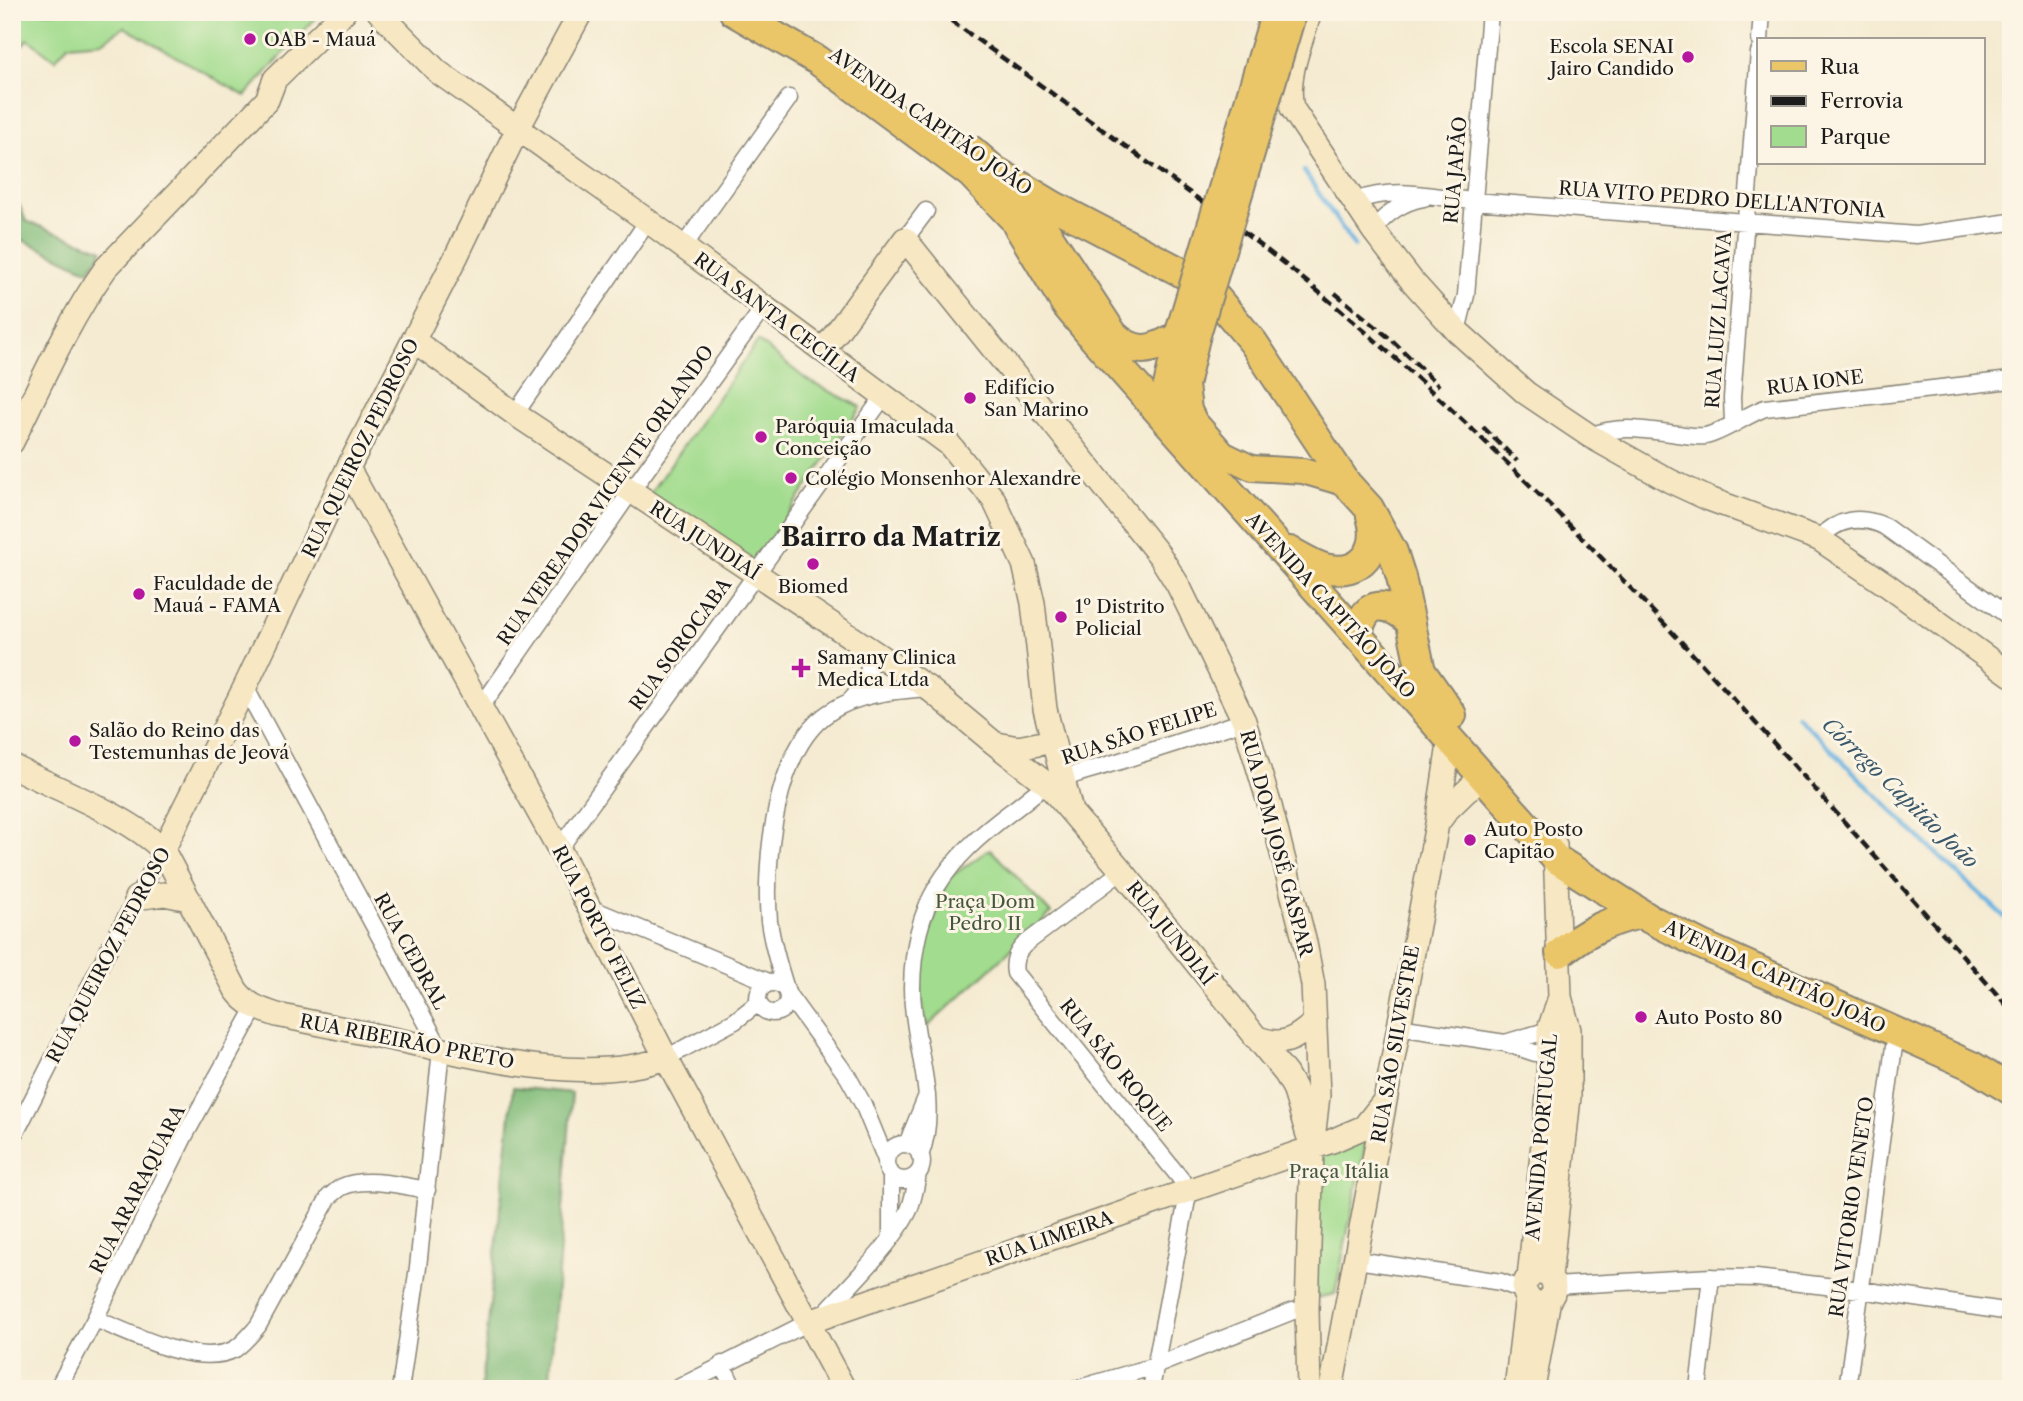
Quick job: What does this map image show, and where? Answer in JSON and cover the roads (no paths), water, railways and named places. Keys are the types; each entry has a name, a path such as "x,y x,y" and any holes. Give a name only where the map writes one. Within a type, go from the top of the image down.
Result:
{"highway":[{"name":"AVENIDA CAPITÃO JOÃO","path":"734,12 817,60 971,173 1013,218 1066,305 1168,423 1482,776 1556,848 1640,914 1702,945 1972,1066 2011,1090"},
{"name":"AVENIDA CAPITÃO JOÃO","path":"769,12 814,38 961,141 994,170 1054,206 1179,271 1217,299 1252,342 1347,484 1368,508 1393,552 1421,671 1426,681 1556,848 1670,912 1944,1033 2011,1070"},
{"path":"994,170 1046,232 1113,334 1122,343 1135,348 1150,349 1184,335"},
{"path":"1311,562 1336,563 1345,557 1357,541 1358,526 1347,484"},
{"path":"1270,538 1325,568 1349,567 1362,561 1375,542 1374,526 1368,508"},
{"path":"1358,634 1361,621 1373,608 1385,606 1398,610 1411,622"},
{"path":"1560,953 1583,934 1603,924 1640,914"}],"main road":[{"path":"1274,12 1184,335 1189,410 1195,422 1223,454 1252,468 1303,471 1347,484"},
{"path":"1168,423 1165,390 1294,12"}],"street":[{"path":"12,442 89,291 106,268 267,100 275,79 344,12"},
{"name":"RUA SANTA CECÍLIA","path":"379,12 438,72 648,221 949,444 994,500 1024,564 1033,603 1055,782"},
{"name":"RUA QUEIROZ PEDROSO","path":"12,1140 19,1109 163,850 245,687 348,468 517,130 581,12"},
{"path":"1310,12 1290,83 1289,97 1298,121 1373,230 1412,281 1457,331 1526,393 1590,436 1670,481 1709,499 1819,539 2011,675"},
{"name":"RUA JAPÃO","path":"1457,331 1466,295 1490,12"},
{"path":"1760,38 1762,12"},
{"name":"RUA LUIZ LACAVA","path":"1733,422 1732,398 1757,78"},
{"path":"683,247 789,98"},
{"name":"RUA VITO PEDRO DELL'ANTONIA","path":"1354,201 1389,192 1410,192 1430,197 1474,201 1916,235 2011,222"},
{"name":"RUA VITO PEDRO DELL'ANTONIA","path":"1373,230 1384,217 1402,204 1430,197"},
{"path":"823,351 926,211"},
{"path":"515,414 648,221"},
{"name":"RUA DOM JOSÉ GASPAR","path":"905,239 1160,556 1178,585 1244,721 1270,806 1306,943 1313,985 1318,1095 1312,1149 1307,1310 1308,1389"},
{"name":"RUA VEREADOR VICENTE ORLANDO","path":"481,707 631,491 764,307"},
{"name":"RUA JUNDIAÍ","path":"413,340 515,414 928,688 994,743 1055,782 1071,811 1286,1074 1294,1088 1312,1149"},
{"name":"RUA IONE","path":"1590,436 1606,429 1627,428 1703,436 1747,415 1774,407 2011,380"},
{"name":"RUA SOROCABA","path":"559,849 884,396"},
{"name":"RUA PORTO FELIZ","path":"348,468 559,849 666,1058 815,1320 844,1389"},
{"path":"1819,539 1826,531 1845,521 1871,520 1884,526 2011,618"},
{"path":"850,702 868,676 868,648"},
{"name":"RUA CEDRAL","path":"245,687 442,1050"},
{"path":"766,1006 786,1006 770,924 768,879 773,828 788,769 814,725 829,712 877,694 928,688"},
{"name":"RUA SANTA CECÍLIA","path":"1045,709 1042,743 1055,782"},
{"name":"RUA SÃO FELIPE","path":"920,1156 929,1125 912,989 915,951 927,907 937,885 958,859 997,822 1055,782 1244,721"},
{"name":"RUA SÃO SILVESTRE","path":"1331,1389 1357,1260 1371,1135 1384,1101 1437,824 1450,738"},
{"path":"994,743 1018,748 1042,743"},
{"path":"14,771 143,832 163,850 236,990 244,1001 255,1008"},
{"name":"RUA SÃO SILVESTRE","path":"1437,824 1447,810 1482,776"},
{"name":"AVENIDA PORTUGAL","path":"1516,1389 1537,1287 1569,1097 1559,1054 1560,953 1556,848"},
{"name":"RUA SÃO ROQUE","path":"1122,871 1026,944 1017,954 1014,966 1016,973 1189,1189"},
{"path":"136,898 164,894 189,899"},
{"path":"590,908 732,965 782,989 848,1077 873,1128 888,1167 901,1180 918,1173"},
{"path":"732,965 766,1006 814,1030"},
{"path":"766,1006 762,988 782,989"},
{"name":"RUA RIBEIRÃO PRETO","path":"255,1008 276,1015 442,1050 521,1063 586,1069 628,1068 666,1058 766,1006"},
{"name":"RUA ARARAQUARA","path":"57,1389 95,1320 184,1137 255,1008"},
{"path":"1255,1037 1265,1042 1292,1040 1315,1022"},
{"path":"1398,1027 1505,1043 1535,1053 1559,1054"},
{"path":"1505,1043 1559,1030"},
{"name":"RUA VITORIO VENETO","path":"1847,1389 1896,1032"},
{"path":"399,1387 411,1320 442,1050"},
{"path":"891,1236 888,1167 890,1150 903,1144 927,1095"},
{"path":"815,1320 891,1236 909,1210 920,1168 920,1156 913,1146 903,1144 873,1128"},
{"name":"RUA LIMEIRA","path":"676,1389 815,1320 1189,1189 1312,1149 1371,1135"},
{"path":"95,1320 165,1347 189,1353 213,1354 232,1350 242,1344 258,1326 329,1197 343,1186 382,1182 427,1189"},
{"path":"1151,1389 1189,1189"},
{"path":"1357,1260 1537,1287 1711,1277 1756,1278 2011,1312"},
{"path":"1698,1389 1711,1277"},
{"name":"AVENIDA PORTUGAL","path":"1533,1389 1537,1287"},
{"path":"1076,1389 1155,1366 1293,1311 1328,1311 1348,1306"},
{"path":"706,1389 715,1368 734,1389"}],"waterway":[{"name":"Córrego Capitão João","path":"1304,171 1354,246"},
{"name":"Córrego Capitão João","path":"1797,715 1911,830 2011,923"}],"railway":[{"path":"939,12 1251,238 1409,370 1500,456 1676,636 2011,1010"},
{"path":"1335,293 1393,341 1439,386"},
{"path":"1483,427 1517,461"}],"place":[{"name":"OAB - Mauá","path":"250,39"},
{"name":"Escola SENAI Jairo Candido","path":"1688,57"},
{"name":"Edifício San Marino","path":"970,398"},
{"name":"Paróquia Imaculada Conceição","path":"761,437"},
{"name":"Colégio Monsenhor Alexandre","path":"791,478"},
{"name":"Biomed","path":"813,564"},
{"name":"Faculdade de Mauá - FAMA","path":"139,594"},
{"name":"1º Distrito Policial","path":"1061,617"},
{"name":"Samany Clinica Medica Ltda","path":"801,668"},
{"name":"Salão do Reino das Testemunhas de Jeová","path":"75,741"},
{"name":"Auto Posto Capitão","path":"1470,840"},
{"name":"Auto Posto 80","path":"1641,1017"}],"district":[{"name":"Bairro da Matriz","path":"891,537"}],"park label":[{"name":"Praça Dom Pedro II","path":"985,912"},
{"name":"Praça Itália","path":"1339,1171"}]}
